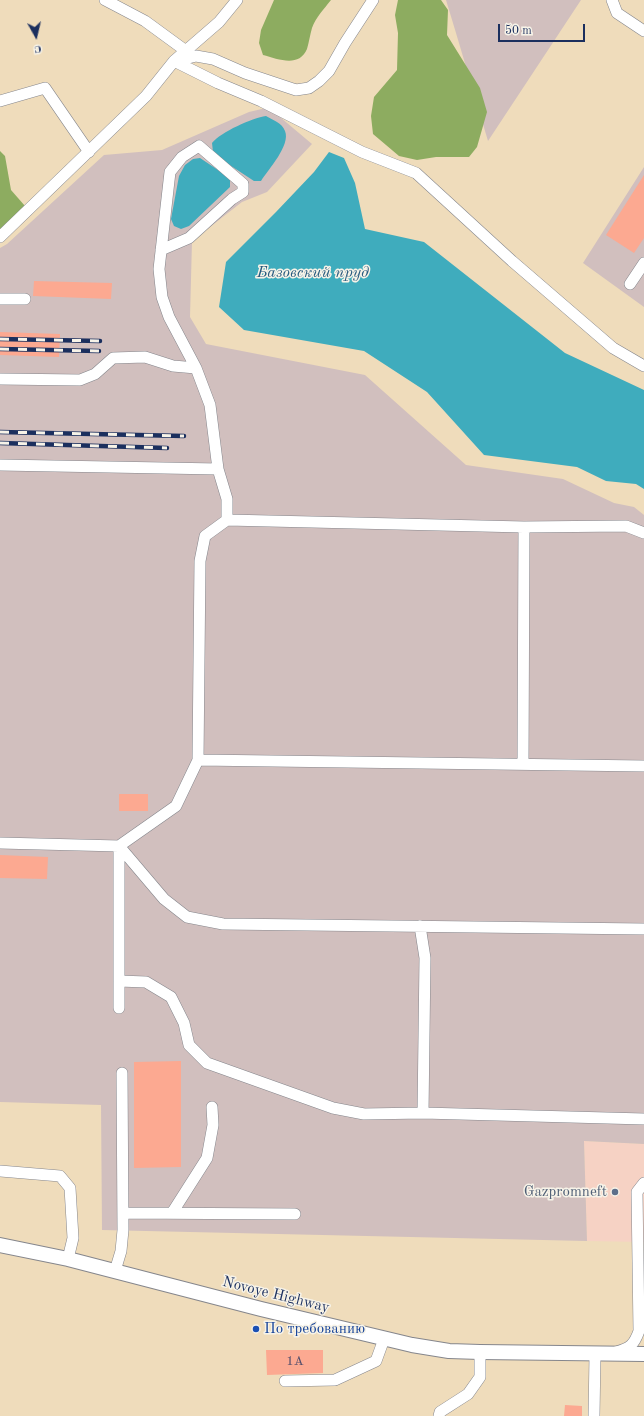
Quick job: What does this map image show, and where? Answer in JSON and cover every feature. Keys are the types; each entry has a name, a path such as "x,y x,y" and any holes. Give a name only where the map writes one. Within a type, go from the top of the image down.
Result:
{"main road":[{"name":"Novoye Highway","path":"0,1245 68,1259 384,1339 449,1351 644,1354"}],"street":[{"path":"105,0 145,21 186,51"},
{"path":"0,237 146,96 174,61 219,22 237,0"},
{"path":"174,61 196,56 213,59 245,73 296,90 309,88 329,71 373,0"},
{"path":"612,0 617,13 644,32"},
{"path":"174,61 362,152 416,173 518,266 613,348 644,366"},
{"path":"0,101 45,88 88,152"},
{"path":"161,250 189,238 232,198 243,192 244,184 199,146 182,157 170,172 161,250 159,269 162,296 169,317 196,368 210,405 218,469 227,499 227,520"},
{"path":"630,284 644,263"},
{"path":"0,299 25,299"},
{"path":"0,379 80,380 95,374 113,358 145,357 173,366 196,368"},
{"path":"0,465 218,469"},
{"path":"0,843 119,846 176,806 198,760 200,561 205,536 227,520 524,527 626,526 644,532"},
{"path":"523,764 524,527"},
{"path":"198,760 644,766"},
{"path":"119,846 164,899 187,916 223,924 644,929"},
{"path":"119,846 119,1008"},
{"path":"420,926 425,958 422,1113"},
{"path":"119,981 146,982 171,997 184,1024 189,1045 207,1063 333,1108 364,1114 422,1113 644,1119"},
{"path":"115,1271 123,1230 122,1073"},
{"path":"172,1213 207,1158 213,1125 212,1107"},
{"path":"0,1171 60,1176 70,1188 73,1238 68,1259"},
{"path":"594,1416 602,1354 627,1349 635,1342 639,1331 641,1233 637,1192 644,1183"},
{"path":"123,1213 295,1214"},
{"path":"285,1381 335,1380 376,1361 384,1339"},
{"path":"439,1416 440,1412 468,1394 480,1378 480,1352"}],"shaded area":[{"path":"446,0 581,0 488,141 456,33"},
{"path":"266,108 274,112 312,144 267,192 242,202 192,241 190,317 206,344 365,375 466,465 563,479 614,503 634,507 644,515 644,1144 584,1141 587,1241 102,1230 101,1105 0,1102 0,248 7,244 104,155 162,150 249,112"},
{"path":"644,167 644,307 583,263"},
{"name":"Gazpromneft","path":"584,1141 644,1144 644,1242 587,1241"}],"green space":[{"path":"274,0 331,0 316,20 312,28 307,49 299,59 288,61 263,55 259,43 261,30"},
{"path":"398,0 441,0 448,10 447,35 480,88 487,112 477,147 469,157 436,157 417,160 399,156 373,134 371,116 374,97 397,70 398,33 395,15"},
{"path":"0,151 5,156 11,190 25,206 0,232"}],"water":[{"path":"266,116 284,128 286,137 285,143 282,150 261,181 254,181 225,162 213,152 212,143 222,134 237,126"},
{"name":"Базовский пруд","path":"329,152 344,158 355,183 365,229 424,242 565,353 644,390 644,489 636,484 606,481 577,467 484,455 427,392 364,351 244,330 219,307 226,262 314,172"},
{"path":"200,158 230,178 230,187 189,226 181,229 174,226 171,219 179,176 185,165 193,159"}],"building":[{"path":"644,175 644,238 634,253 606,235"},
{"path":"34,281 112,283 111,299 33,296"},
{"path":"0,332 60,334 59,357 0,355"},
{"path":"119,794 148,794 148,811 119,811"},
{"path":"0,855 48,857 47,879 0,878"},
{"path":"181,1061 181,1167 134,1168 134,1062"},
{"path":"266,1350 323,1350 323,1373 267,1375"},
{"path":"565,1405 582,1406 582,1416 564,1416"}],"railway":[{"path":"0,339 100,341"},
{"path":"0,349 99,351"},
{"path":"0,432 184,436"},
{"path":"0,443 167,448"}],"place":[{"name":"Gazpromneft","path":"615,1192"},
{"name":"По требованию","path":"256,1329"}]}
